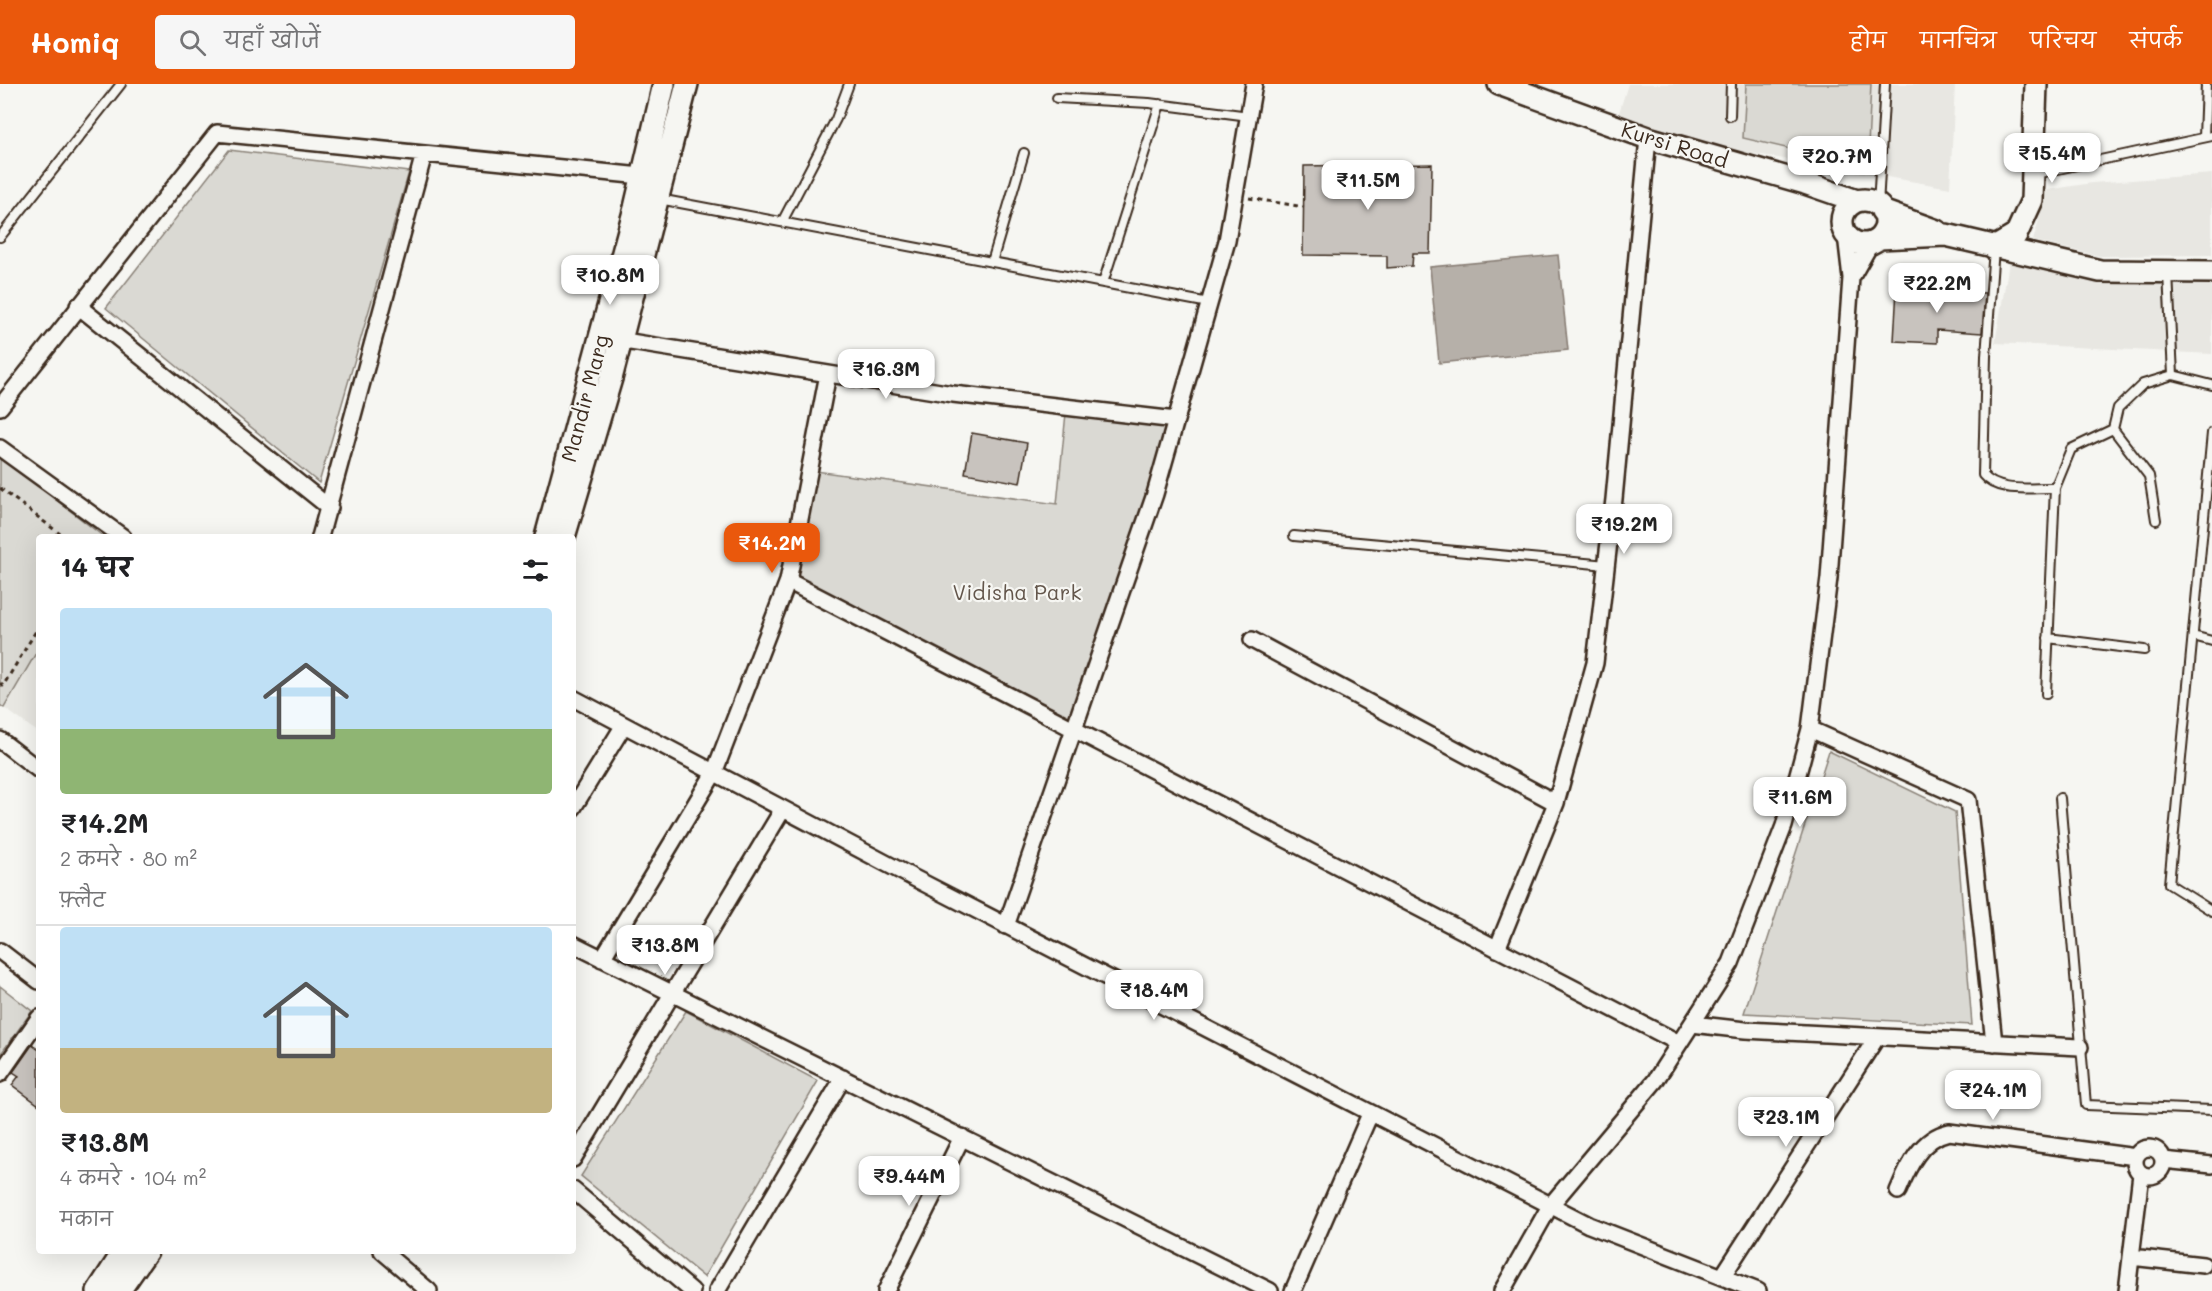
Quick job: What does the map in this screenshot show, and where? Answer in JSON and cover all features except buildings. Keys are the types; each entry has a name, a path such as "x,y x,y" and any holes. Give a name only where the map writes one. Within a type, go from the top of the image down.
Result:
{"main road":[{"path":"650,187 664,84"},
{"path":"565,534 650,187 687,84"},
{"name":"Kursi Road","path":"1499,84 1648,138 1805,183 1844,227"},
{"path":"1994,248 2016,235 2032,200 2036,84"},
{"path":"1805,183 1857,201"},
{"path":"1946,234 1857,243 1844,227 1847,208 1857,201 1864,200 1946,234 1994,248 2100,271 2212,272"},
{"path":"1875,241 1886,225 1880,208"},
{"name":"Mandir Marg","path":"547,534 611,339"},
{"path":"98,1291 122,1254"},
{"path":"119,1291 145,1254"}],"street":[{"path":"1006,926 1076,730 1155,494 1227,241 1254,84"},
{"path":"0,407 217,133 424,154 650,187"},
{"path":"1497,949 1556,803 1595,663 1607,564 1648,138"},
{"path":"321,534 330,508 424,154"},
{"path":"1502,1291 1550,1206 1655,1081 1731,963 1784,826 1810,729 1829,578 1851,278 1844,227"},
{"path":"1851,278 1875,241"},
{"path":"78,306 330,508"},
{"path":"611,339 953,394 1176,420"},
{"path":"602,959 714,773 788,581 828,374"},
{"path":"0,448 119,534"},
{"path":"788,581 1679,1043"},
{"path":"1252,640 1556,803"},
{"path":"576,700 1006,926 1550,1206 1589,1225 1758,1291"},
{"path":"576,803 624,725"},
{"path":"1810,729 1968,800 1994,1043"},
{"path":"0,740 36,768"},
{"path":"576,1154 783,809"},
{"path":"576,946 1270,1291"},
{"path":"0,951 36,979"},
{"path":"0,1074 36,1022"},
{"path":"1692,1024 1744,1030 2080,1047"},
{"path":"1722,1277 1877,1036"},
{"path":"717,1291 843,1078"},
{"path":"1293,1291 1370,1114"},
{"path":"1898,1191 1910,1166 1926,1143 1949,1132 2136,1157"},
{"path":"886,1291 962,1137"},
{"path":"2127,1291 2140,1174 2135,1166 2136,1157 2142,1149 2152,1148 2159,1152 2163,1160 2162,1169 2155,1176 2140,1174"},
{"path":"2163,1160 2212,1165"},
{"path":"576,1193 692,1291"},
{"path":"385,1254 429,1291"},
{"path":"2131,1257 2203,1265"}],"lane":[{"path":"0,237 121,84"},
{"path":"782,222 836,119 849,84"},
{"path":"1730,116 1731,84"},
{"path":"1880,208 1885,84"},
{"path":"2033,174 2208,137 2206,84"},
{"path":"1057,98 1160,104 1248,116"},
{"path":"1103,283 1160,104"},
{"path":"992,262 1024,153"},
{"path":"650,187 782,222 1209,303"},
{"path":"1994,248 1986,356 1983,475 1989,483 2000,487 2055,488"},
{"path":"2168,272 2173,375"},
{"path":"2113,429 2118,408 2143,384 2173,375 2212,385"},
{"path":"2046,694 2055,488 2071,449 2113,429"},
{"path":"2113,429 2148,476 2156,520"},
{"path":"2212,433 2169,884 2212,911"},
{"path":"1294,537 1607,564"},
{"path":"2193,636 2212,640"},
{"path":"2048,638 2144,650"},
{"path":"2060,798 2086,1105 2212,1110"}],"path":[{"path":"1235,195 1304,207"},
{"path":"0,488 60,534"},
{"path":"0,683 3,686 36,631"}],"shaded area":[{"path":"1628,84 1955,84 1950,188 1710,146 1618,116"},
{"path":"2212,174 2212,255 2099,256 2033,241 2047,190 2092,183"},
{"path":"1558,255 1568,350 1439,363 1430,267"},
{"path":"2009,263 2086,279 2212,283 2212,354 1995,343"},
{"path":"36,653 36,731 4,708"}],"green space":[{"path":"1746,84 1871,84 1867,167 1743,138"},
{"path":"229,150 409,172 319,483 106,308"},
{"name":"Vidisha Park","path":"1066,413 1168,425 1145,506 1073,724 793,578 816,471 1057,504"},
{"path":"0,456 100,534 36,534 36,653 4,708 0,705"},
{"path":"1829,751 1955,812 1972,1025 1744,1013"},
{"path":"0,986 32,1011 0,1055"},
{"path":"686,1011 818,1081 704,1277 581,1176"}]}
